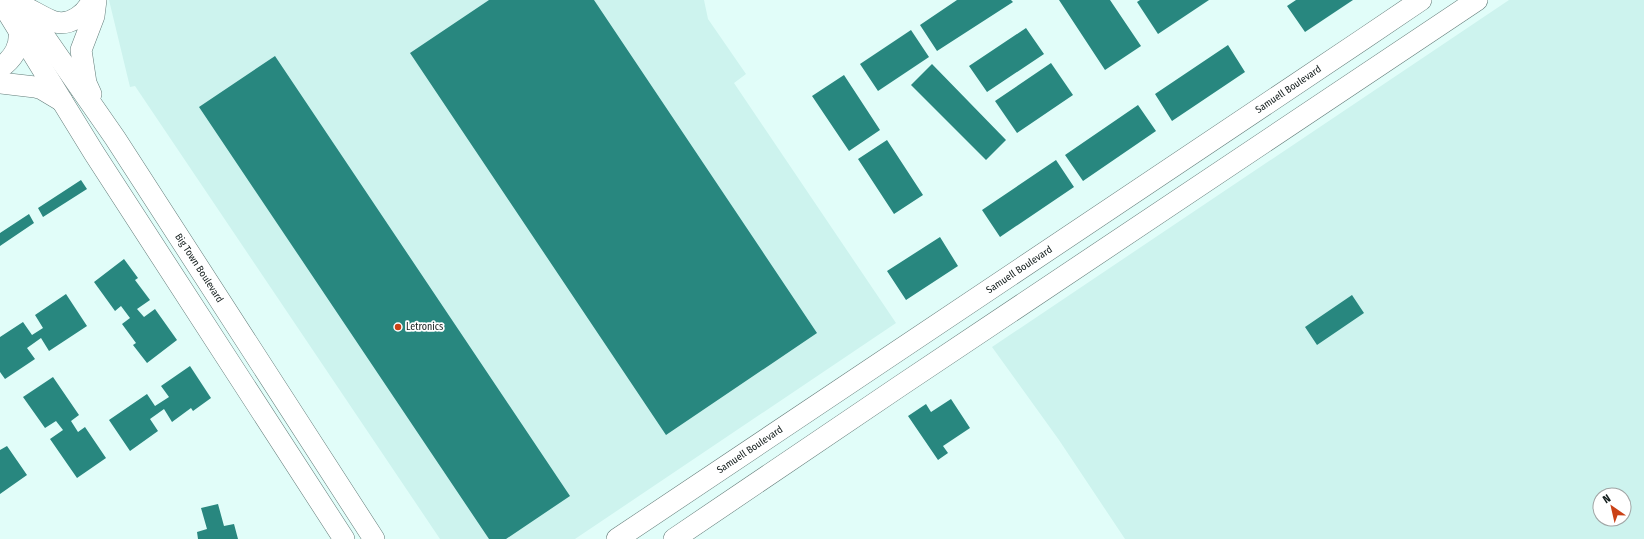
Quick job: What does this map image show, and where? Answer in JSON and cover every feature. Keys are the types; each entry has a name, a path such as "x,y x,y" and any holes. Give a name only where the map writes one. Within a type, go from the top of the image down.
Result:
{"main road":[{"path":"0,0 94,153 344,539"},
{"path":"20,3 55,22 63,22 83,14 94,0"},
{"path":"94,0 94,16 82,50 86,82 100,115"},
{"name":"Samuell Boulevard","path":"617,539 992,287 1270,103 1421,0"},
{"path":"674,539 1010,312 1477,0"},
{"name":"Big Town Boulevard","path":"20,3 100,115 374,539"},
{"path":"0,68 13,56 19,47 19,29"},
{"path":"0,83 42,89 62,101"},
{"path":"94,153 115,138"},
{"path":"992,287 1010,312"},
{"path":"884,360 900,386"}],"shaded area":[{"path":"109,0 704,0 708,19 746,74 734,83 896,323 575,539 440,539 135,86 130,87"},
{"path":"1509,0 1644,0 1644,539 1125,539 1059,440 992,347"}],"building":[{"path":"489,0 594,0 817,333 666,435 410,53"},
{"path":"957,0 1011,0 1013,2 937,51 920,25"},
{"path":"1059,0 1110,0 1141,46 1105,70"},
{"path":"1140,0 1209,0 1158,34 1137,2"},
{"path":"1296,0 1353,0 1305,32 1287,6"},
{"path":"1026,28 1044,54 987,92 969,66"},
{"path":"911,30 929,57 878,91 860,64"},
{"path":"1228,45 1245,72 1172,121 1155,94"},
{"path":"275,56 570,496 506,539 489,539 199,107"},
{"path":"1051,63 1073,95 1017,133 995,101"},
{"path":"932,64 1006,140 986,160 911,85"},
{"path":"844,75 880,130 849,151 812,96"},
{"path":"1138,105 1156,131 1083,181 1065,155"},
{"path":"887,140 923,195 894,214 858,159"},
{"path":"1056,160 1074,187 1000,237 982,210"},
{"path":"81,180 87,189 43,217 38,208"},
{"path":"29,214 34,223 0,246 0,233"},
{"path":"940,237 958,266 906,300 887,271"},
{"path":"124,259 138,278 135,280 150,300 137,309 144,317 155,309 177,340 147,363 133,345 136,343 122,324 130,318 121,306 115,311 94,282"},
{"path":"66,294 87,326 49,351 41,338 27,348 35,359 5,379 0,372 0,337 23,322 32,335 43,328 35,315"},
{"path":"1352,295 1364,313 1317,345 1305,327"},
{"path":"190,366 211,398 193,411 191,408 172,422 164,409 150,419 158,431 130,451 109,420 147,394 155,406 169,397 161,386"},
{"path":"53,377 79,415 71,421 78,432 85,427 106,458 77,478 50,439 63,430 56,421 45,428 23,397"},
{"path":"951,399 970,428 943,446 948,453 938,460 908,416 926,404 931,412"},
{"path":"7,446 27,475 0,494 0,450"},
{"path":"218,504 224,526 234,524 238,539 198,539 197,532 207,529 201,508"}],"place":[{"name":"Letronics","path":"398,327"}]}
